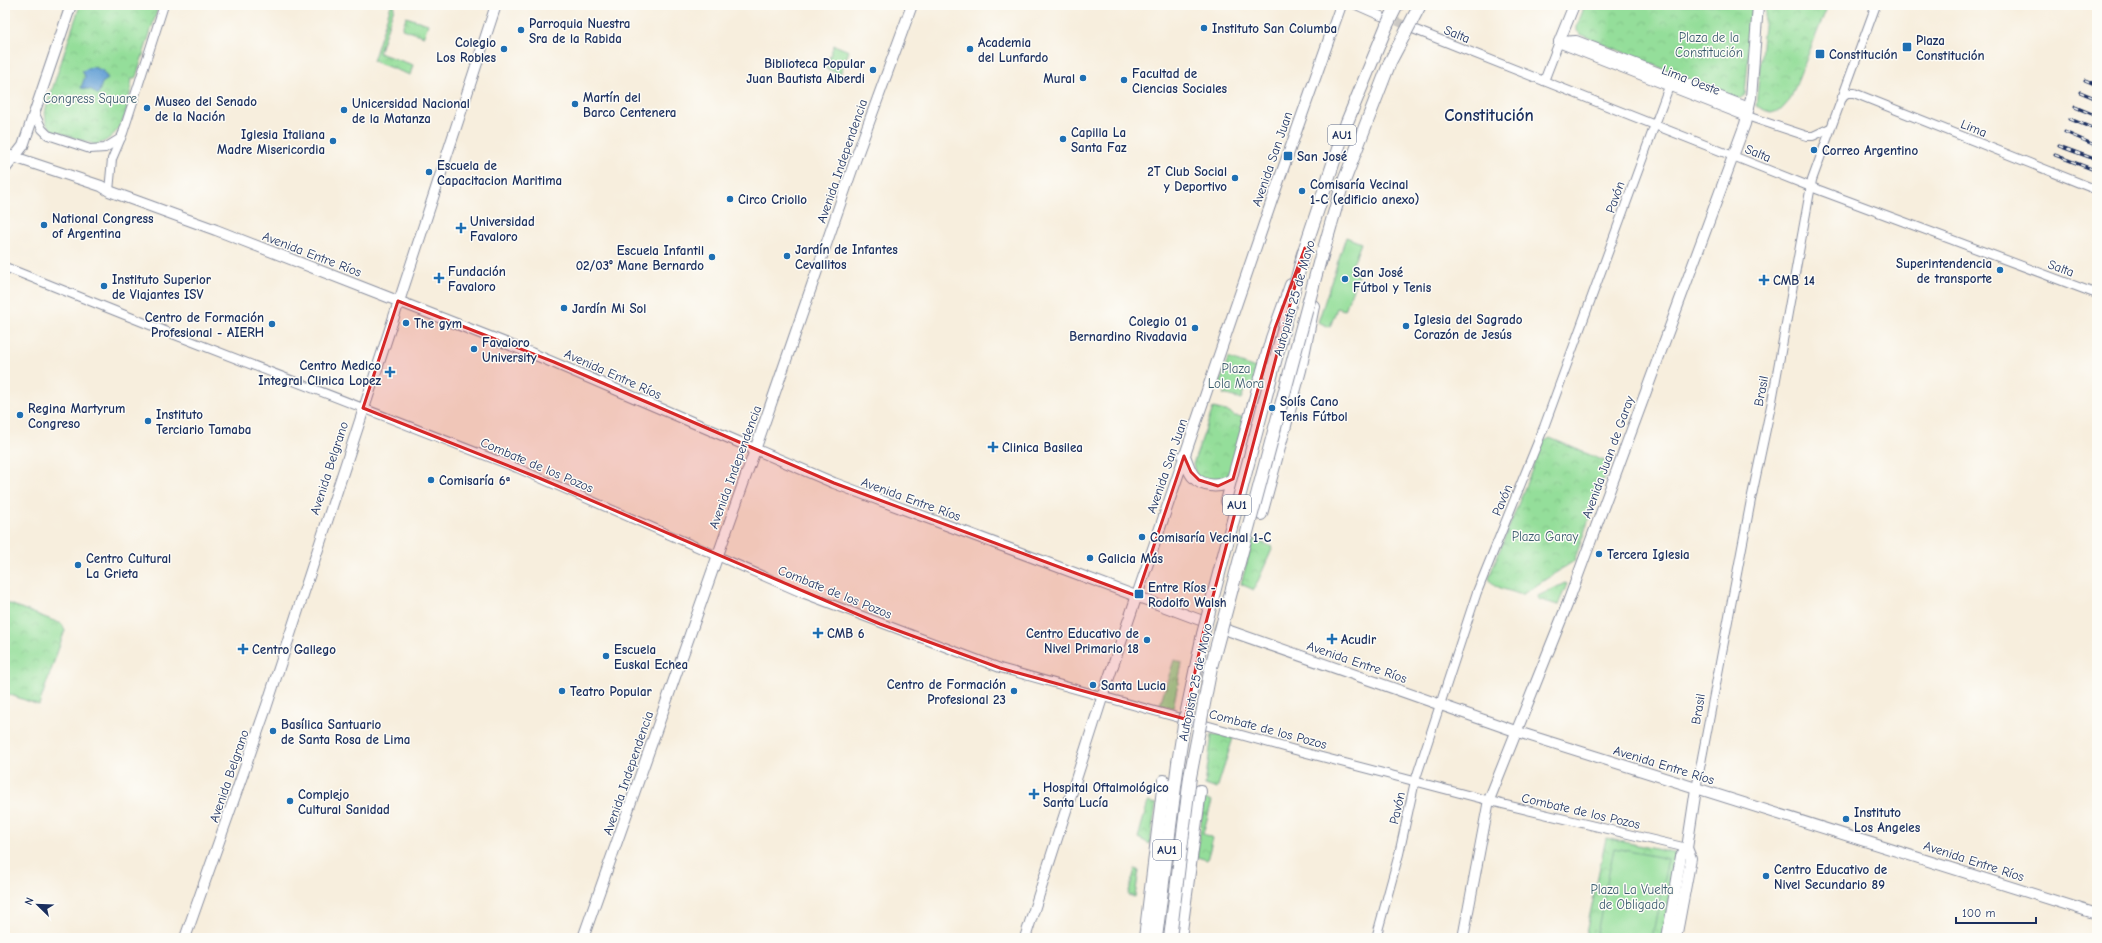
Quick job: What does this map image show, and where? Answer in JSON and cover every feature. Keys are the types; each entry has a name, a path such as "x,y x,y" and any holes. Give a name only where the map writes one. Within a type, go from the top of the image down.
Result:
{"highway":[{"name":"Autopista 25 de Mayo","path":"1156,938 1178,763 1192,683 1305,248 1347,122 1384,20 1396,5"},
{"name":"Autopista 25 de Mayo","path":"1170,938 1190,776 1208,680 1219,633 1322,252 1344,182 1390,62 1414,5"},
{"path":"1390,62 1420,5"},
{"path":"1227,501 1277,323 1305,248"},
{"path":"1261,514 1300,370 1322,252"},
{"path":"1184,456 1191,472 1199,480 1218,486 1226,484 1233,479"},
{"path":"1145,938 1164,785"},
{"path":"1180,938 1200,791"}],"main road":[{"path":"5,169 10,156 23,146 71,5"},
{"name":"Avenida Belgrano","path":"185,938 266,708 496,5"},
{"name":"Avenida Independencia","path":"583,938 857,155 912,5"},
{"name":"Avenida San Juan","path":"1025,938 1136,596 1272,200 1341,5"},
{"path":"1559,42 1574,5"},
{"name":"Avenida Juan de Garay","path":"1463,938 1489,800 1518,732 1566,610 1748,112 1758,5"},
{"path":"1566,25 1576,41"},
{"name":"Lima Oeste","path":"1559,42 1576,41 1671,82"},
{"name":"Lima Oeste","path":"1559,42 1671,82 1748,112"},
{"name":"Avenida Entre Ríos","path":"10,156 101,186 109,191 210,228 398,301 548,360 846,488 1200,620"},
{"name":"Avenida Entre Ríos","path":"1227,630 1518,732 2097,914"},
{"path":"1667,938 1681,856 1687,848 1696,789"},
{"path":"1676,938 1691,858 1687,848"}],"street":[{"path":"109,191 112,159 121,138 164,5"},
{"path":"1356,5 1384,20"},
{"name":"Brasil","path":"1696,789 1748,515 1772,401 1811,187 1830,128 1876,5"},
{"name":"Salta","path":"1413,29 1811,187 2097,294"},
{"path":"1544,81 1559,42"},
{"name":"Pavón","path":"1376,938 1399,854 1415,781 1477,592 1544,427 1671,82"},
{"name":"Lima","path":"1842,97 1848,93 1854,93 2097,190"},
{"name":"Lima Oeste","path":"1748,112 1804,136 1813,136 1830,128"},
{"path":"35,114 42,129 48,135 90,149 105,148 121,138"},
{"name":"Combate de los Pozos","path":"5,267 539,478 802,592 1000,668 1103,695 1166,715 1415,781 1687,848"}],"highlighted area":[{"path":"1305,248 1203,634 1185,719 1000,668 880,624 539,478 363,408 398,301 554,362 834,483 1137,596 1184,456 1191,472 1199,480 1218,486 1233,479 1275,328"}],"green space":[{"name":"Congress Square","path":"80,5 159,5 136,77 132,78 124,118 113,135 106,141 96,145 52,130 46,123 45,111"},
{"path":"391,5 395,5 379,53 413,65 410,75 373,61"},
{"name":"Plaza de la Constitución","path":"1585,5 1753,5 1745,95 1739,99 1728,96 1580,34 1577,31 1577,26"},
{"name":"Plaza de la Constitución","path":"1766,5 1828,5 1790,100 1781,110 1771,113 1756,106"},
{"path":"406,17 428,24 424,36 402,29"},
{"path":"834,45 849,51 840,74 825,68"},
{"name":"San José Fútbol y Tenis","path":"1346,237 1361,243 1350,271 1358,275 1345,310 1337,308 1330,327 1318,322"},
{"name":"Plaza Lola Mora","path":"1228,358 1258,369 1252,388 1246,386 1241,399 1223,394 1226,390 1220,383"},
{"path":"1213,408 1230,412 1234,416 1245,417 1230,474 1214,483 1196,476 1193,464"},
{"name":"Plaza Garay","path":"1550,438 1609,463 1574,561 1523,594 1519,594 1493,584 1489,577 1543,442"},
{"path":"1253,539 1273,547 1254,590 1241,584"},
{"path":"1565,583 1567,584 1558,605 1538,599 1538,596"},
{"path":"5,602 62,624 65,630 39,705 5,693"},
{"path":"1174,660 1182,663 1173,708 1160,704"},
{"path":"1212,734 1233,738 1217,789 1205,785"},
{"path":"1204,798 1212,801 1203,834 1213,838 1207,860 1197,857"},
{"path":"1148,802 1156,804 1150,844 1138,838"},
{"name":"Plaza La Vuelta de Obligado","path":"1606,838 1678,854 1663,938 1585,938"},
{"name":"Plaza La Vuelta de Obligado","path":"1614,848 1668,859 1652,938 1596,938"},
{"path":"1135,869 1139,870 1135,897 1128,895"}],"water":[{"path":"92,67 102,70 108,79 102,83 98,95 92,90 81,88 85,76 82,71"}],"tunnel":[{"path":"1386,17 1412,28"},
{"path":"1200,620 1227,630"}],"railway":[{"path":"2085,80 2097,85"},
{"path":"2080,92 2097,99"},
{"path":"2075,107 2097,116"},
{"path":"2070,119 2097,130"},
{"path":"2065,132 2097,146"},
{"path":"2059,146 2097,160"},
{"path":"2055,155 2097,171"}],"place":[{"name":"Instituto San Columba","path":"1204,28"},
{"name":"Parroquia Nuestra Sra de la Rabida","path":"521,30"},
{"name":"Plaza Constitución","path":"1907,47"},
{"name":"Colegio Los Robles","path":"504,49"},
{"name":"Academia del Lunfardo","path":"970,49"},
{"name":"Constitución","path":"1820,54"},
{"name":"Biblioteca Popular Juan Bautista Alberdi","path":"873,70"},
{"name":"Mural","path":"1083,78"},
{"name":"Facultad de Ciencias Sociales","path":"1124,80"},
{"name":"Martín del Barco Centenera","path":"575,104"},
{"name":"Museo del Senado de la Nación","path":"147,108"},
{"name":"Unicersidad Nacional de la Matanza","path":"344,110"},
{"name":"Capilla La Santa Faz","path":"1063,139"},
{"name":"Iglesia Italiana Madre Misericordia","path":"333,141"},
{"name":"Correo Argentino","path":"1814,150"},
{"name":"San José","path":"1288,156"},
{"name":"Escuela de Capacitacion Maritima","path":"429,172"},
{"name":"2T Club Social y Deportivo","path":"1235,178"},
{"name":"Comisaría Vecinal 1-C (edificio anexo)","path":"1302,191"},
{"name":"Circo Criollo","path":"730,199"},
{"name":"National Congress of Argentina","path":"44,225"},
{"name":"Universidad Favaloro","path":"461,228"},
{"name":"Jardín de Infantes Cevallitos","path":"787,256"},
{"name":"Escuela Infantil 02/03° Mane Bernardo","path":"712,257"},
{"name":"Superintendencia de transporte","path":"2000,270"},
{"name":"Fundación Favaloro","path":"439,278"},
{"name":"San José Fútbol y Tenis","path":"1345,279"},
{"name":"CMB 14","path":"1764,280"},
{"name":"Instituto Superior de Viajantes ISV","path":"104,286"},
{"name":"Jardín Mi Sol","path":"564,308"},
{"name":"The gym","path":"406,323"},
{"name":"Centro de Formación Profesional - AIERH","path":"272,324"},
{"name":"Iglesia del Sagrado Corazón de Jesús","path":"1406,326"},
{"name":"Colegio 01 Bernardino Rivadavia","path":"1195,328"},
{"name":"Favaloro University","path":"474,349"},
{"name":"Centro Medico Integral Clinica Lopez","path":"390,372"},
{"name":"Solís Cano Tenis Fútbol","path":"1272,408"},
{"name":"Regina Martyrum Congreso","path":"20,415"},
{"name":"Instituto Terciario Tamaba","path":"148,421"},
{"name":"Clinica Basilea","path":"993,447"},
{"name":"Comisaría 6ª","path":"431,480"},
{"name":"Comisaría Vecinal 1-C","path":"1142,537"},
{"name":"Tercera Iglesia","path":"1599,554"},
{"name":"Galicia Más","path":"1090,558"},
{"name":"Centro Cultural La Grieta","path":"78,565"},
{"name":"Entre Ríos - Rodolfo Walsh","path":"1139,594"},
{"name":"CMB 6","path":"818,633"},
{"name":"Acudir","path":"1332,639"},
{"name":"Centro Educativo de Nivel Primario 18","path":"1147,640"},
{"name":"Centro Gallego","path":"243,649"},
{"name":"Escuela Euskal Echea","path":"606,656"},
{"name":"Santa Lucia","path":"1093,685"},
{"name":"Teatro Popular","path":"562,691"},
{"name":"Centro de Formación Profesional 23","path":"1014,691"},
{"name":"Basílica Santuario de Santa Rosa de Lima","path":"273,731"},
{"name":"Hospital Oftalmológico Santa Lucía","path":"1034,794"},
{"name":"Complejo Cultural Sanidad","path":"290,801"},
{"name":"Instituto Los Angeles","path":"1846,819"},
{"name":"Centro Educativo de Nivel Secundario 89","path":"1766,876"}],"district":[{"name":"Constitución","path":"1489,115"}]}
